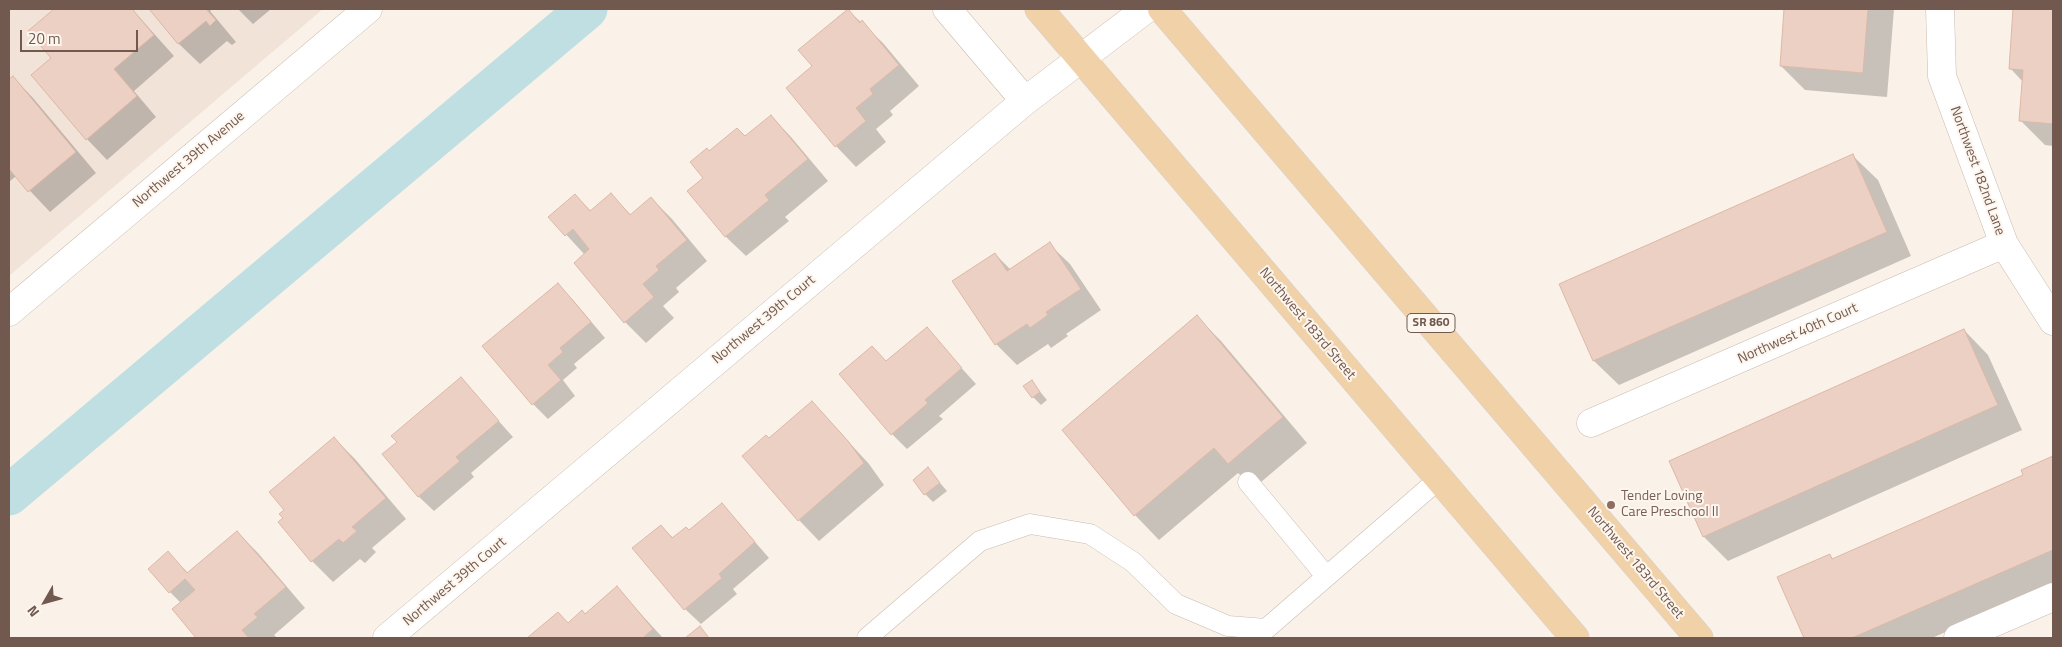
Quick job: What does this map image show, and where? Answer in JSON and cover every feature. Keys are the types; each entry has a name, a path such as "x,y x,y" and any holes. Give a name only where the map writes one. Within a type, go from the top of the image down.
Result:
{"main road":[{"name":"Northwest 183rd Street","path":"1039,9 1576,638"},
{"name":"Northwest 183rd Street","path":"1162,9 1699,638"}],"street":[{"name":"Northwest 39th Avenue","path":"9,312 368,9"},
{"path":"947,9 1025,100"},
{"name":"Northwest 39th Court","path":"387,638 1025,100 1146,9"},
{"name":"Northwest 182nd Lane","path":"1940,9 1942,76 2004,244 2053,321"},
{"name":"Northwest 40th Court","path":"1592,424 2004,244"},
{"path":"1958,638 2053,597"}],"lane":[{"path":"868,638 980,541 1030,524 1090,534 1133,562 1176,604 1228,626 1266,629 1440,479"},
{"path":"1248,482 1326,576"}],"shaded area":[{"path":"9,9 323,9 9,276"}],"building":[{"path":"54,9 132,9 154,35 114,69 137,96 86,140 31,75 51,58 28,31"},
{"path":"149,9 206,9 216,20 210,26 206,21 178,44"},
{"path":"848,9 860,23 862,20 899,65 870,89 873,94 856,108 866,121 835,147 786,88 812,66 798,50"},
{"path":"1784,9 1868,9 1863,73 1780,66"},
{"path":"2013,9 2053,9 2053,124 2019,121 2023,70 2009,69"},
{"path":"13,76 76,152 28,192 9,169 9,79"},
{"path":"771,115 808,159 765,195 769,200 725,237 687,191 703,178 690,162 707,148 709,151 737,128 745,136"},
{"path":"1853,154 1887,232 1593,361 1559,284"},
{"path":"611,193 630,215 651,197 687,240 656,266 659,270 643,284 654,297 624,323 574,263 589,249 573,229 565,236 548,217 575,194 590,211"},
{"path":"1050,242 1081,289 1046,312 1048,315 1030,328 1027,324 995,345 952,281 995,253 1007,271"},
{"path":"558,283 591,322 560,348 563,352 548,365 561,380 532,405 482,346"},
{"path":"1197,315 1283,417 1228,464 1214,448 1134,516 1062,430"},
{"path":"927,327 962,368 925,400 928,403 891,435 839,374 872,346 886,361"},
{"path":"1964,329 1998,405 1703,537 1669,461"},
{"path":"461,377 499,421 456,457 460,461 418,497 382,454 397,442 391,436"},
{"path":"1032,380 1040,392 1032,398 1023,386"},
{"path":"812,401 848,441 864,463 798,521 742,456 766,435 769,438"},
{"path":"334,437 386,498 352,527 357,531 343,543 339,539 311,562 278,522 283,518 279,514 284,510 269,492"},
{"path":"2053,456 2053,550 1852,638 1804,638 1777,577 1830,554 1832,559 2023,475 2021,470"},
{"path":"928,467 940,483 924,495 913,480"},
{"path":"722,503 755,542 719,574 722,578 684,610 632,548 661,525 672,538 686,527 689,530"},
{"path":"237,531 286,587 254,614 258,617 242,630 249,638 196,638 172,609 195,590 185,579 169,593 148,569 168,551 187,573"},
{"path":"617,586 653,629 643,638 527,638 558,612 568,623 582,610 585,614"},
{"path":"700,626 709,638 685,638"}],"waterway":[{"path":"9,495 587,9"}],"place":[{"name":"Tender Loving Care Preschool II","path":"1611,505"}]}
